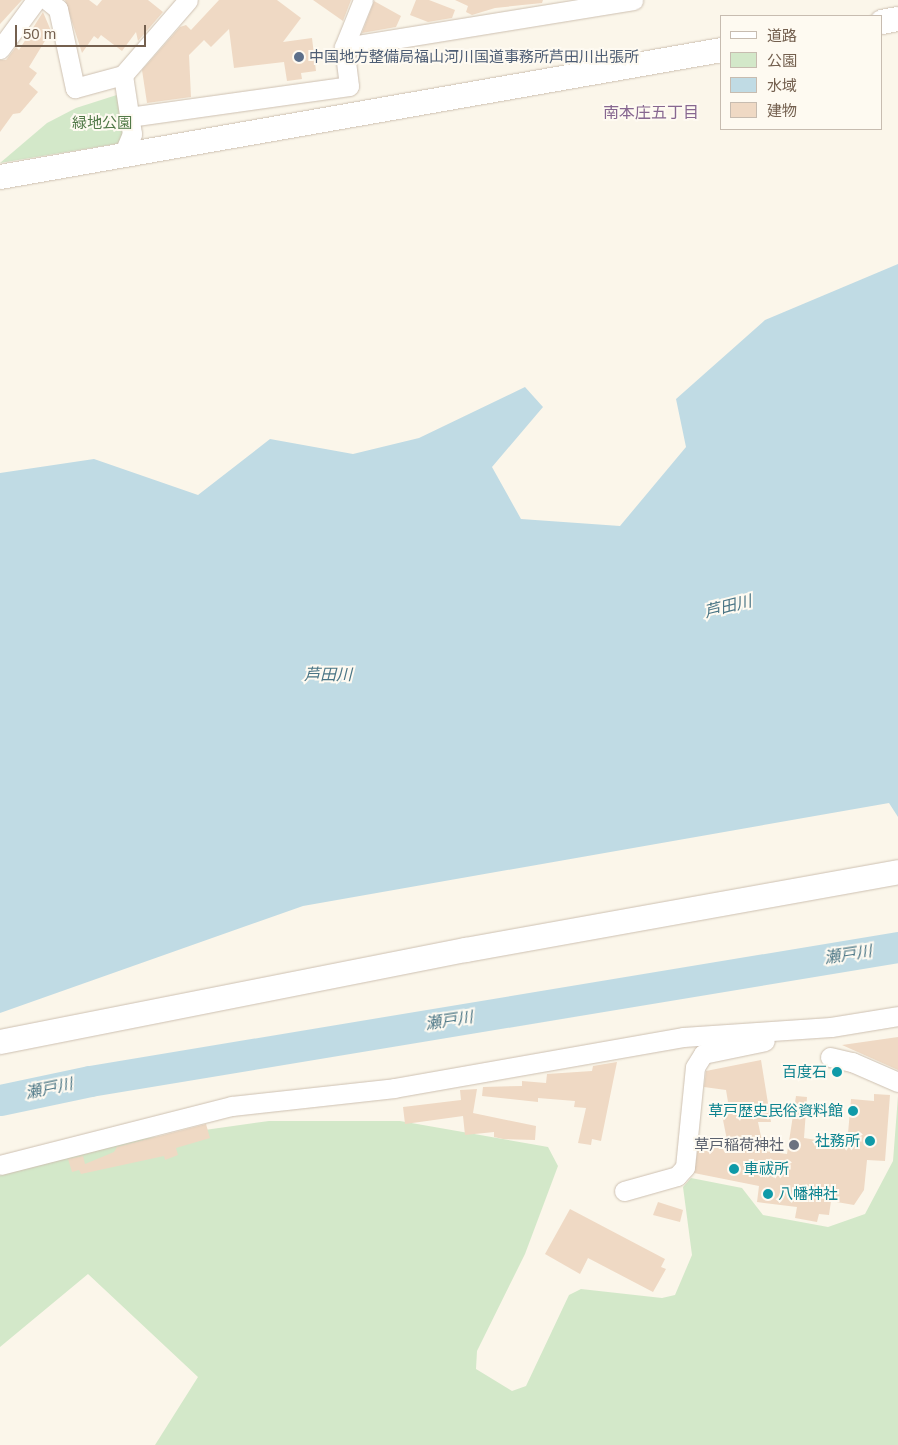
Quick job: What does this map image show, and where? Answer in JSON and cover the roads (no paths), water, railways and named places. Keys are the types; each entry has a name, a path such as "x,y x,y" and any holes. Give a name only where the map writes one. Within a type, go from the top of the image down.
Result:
{"street":[{"path":"0,49 36,0"},
{"path":"47,0 58,9 75,88 123,75 188,0"},
{"path":"129,117 349,86 344,46 363,0"},
{"path":"344,46 596,3 633,0"},
{"path":"883,22 898,19"},
{"path":"0,177 720,50"},
{"path":"123,75 132,134 123,155"},
{"path":"0,1042 475,948 898,872"},
{"path":"0,1165 232,1106 394,1088 683,1037 794,1030 898,1016"},
{"path":"624,1191 677,1176 685,1167 695,1067 703,1054 780,1038 794,1030"},
{"path":"830,1057 852,1062 898,1082"}],"water":[{"name":"芦田川","path":"898,264 898,817 889,803 303,906 0,1013 0,473 94,459 198,495 270,439 353,454 419,438 525,387 543,407 492,467 521,519 620,526 686,447 676,399 765,320"}],"waterway":[{"name":"瀬戸川","path":"0,1100 90,1081 898,947"}],"place":[{"name":"中国地方整備局福山河川国道事務所芦田川出張所","path":"299,57"},
{"name":"百度石","path":"837,1072"},
{"name":"草戸歴史民俗資料館","path":"853,1111"},
{"name":"社務所","path":"870,1141"},
{"name":"草戸稲荷神社","path":"794,1145"},
{"name":"車祓所","path":"734,1169"},
{"name":"八幡神社","path":"768,1194"}],"district":[{"name":"南本庄五丁目","path":"651,113"}],"park label":[{"name":"緑地公園","path":"102,123"}]}
